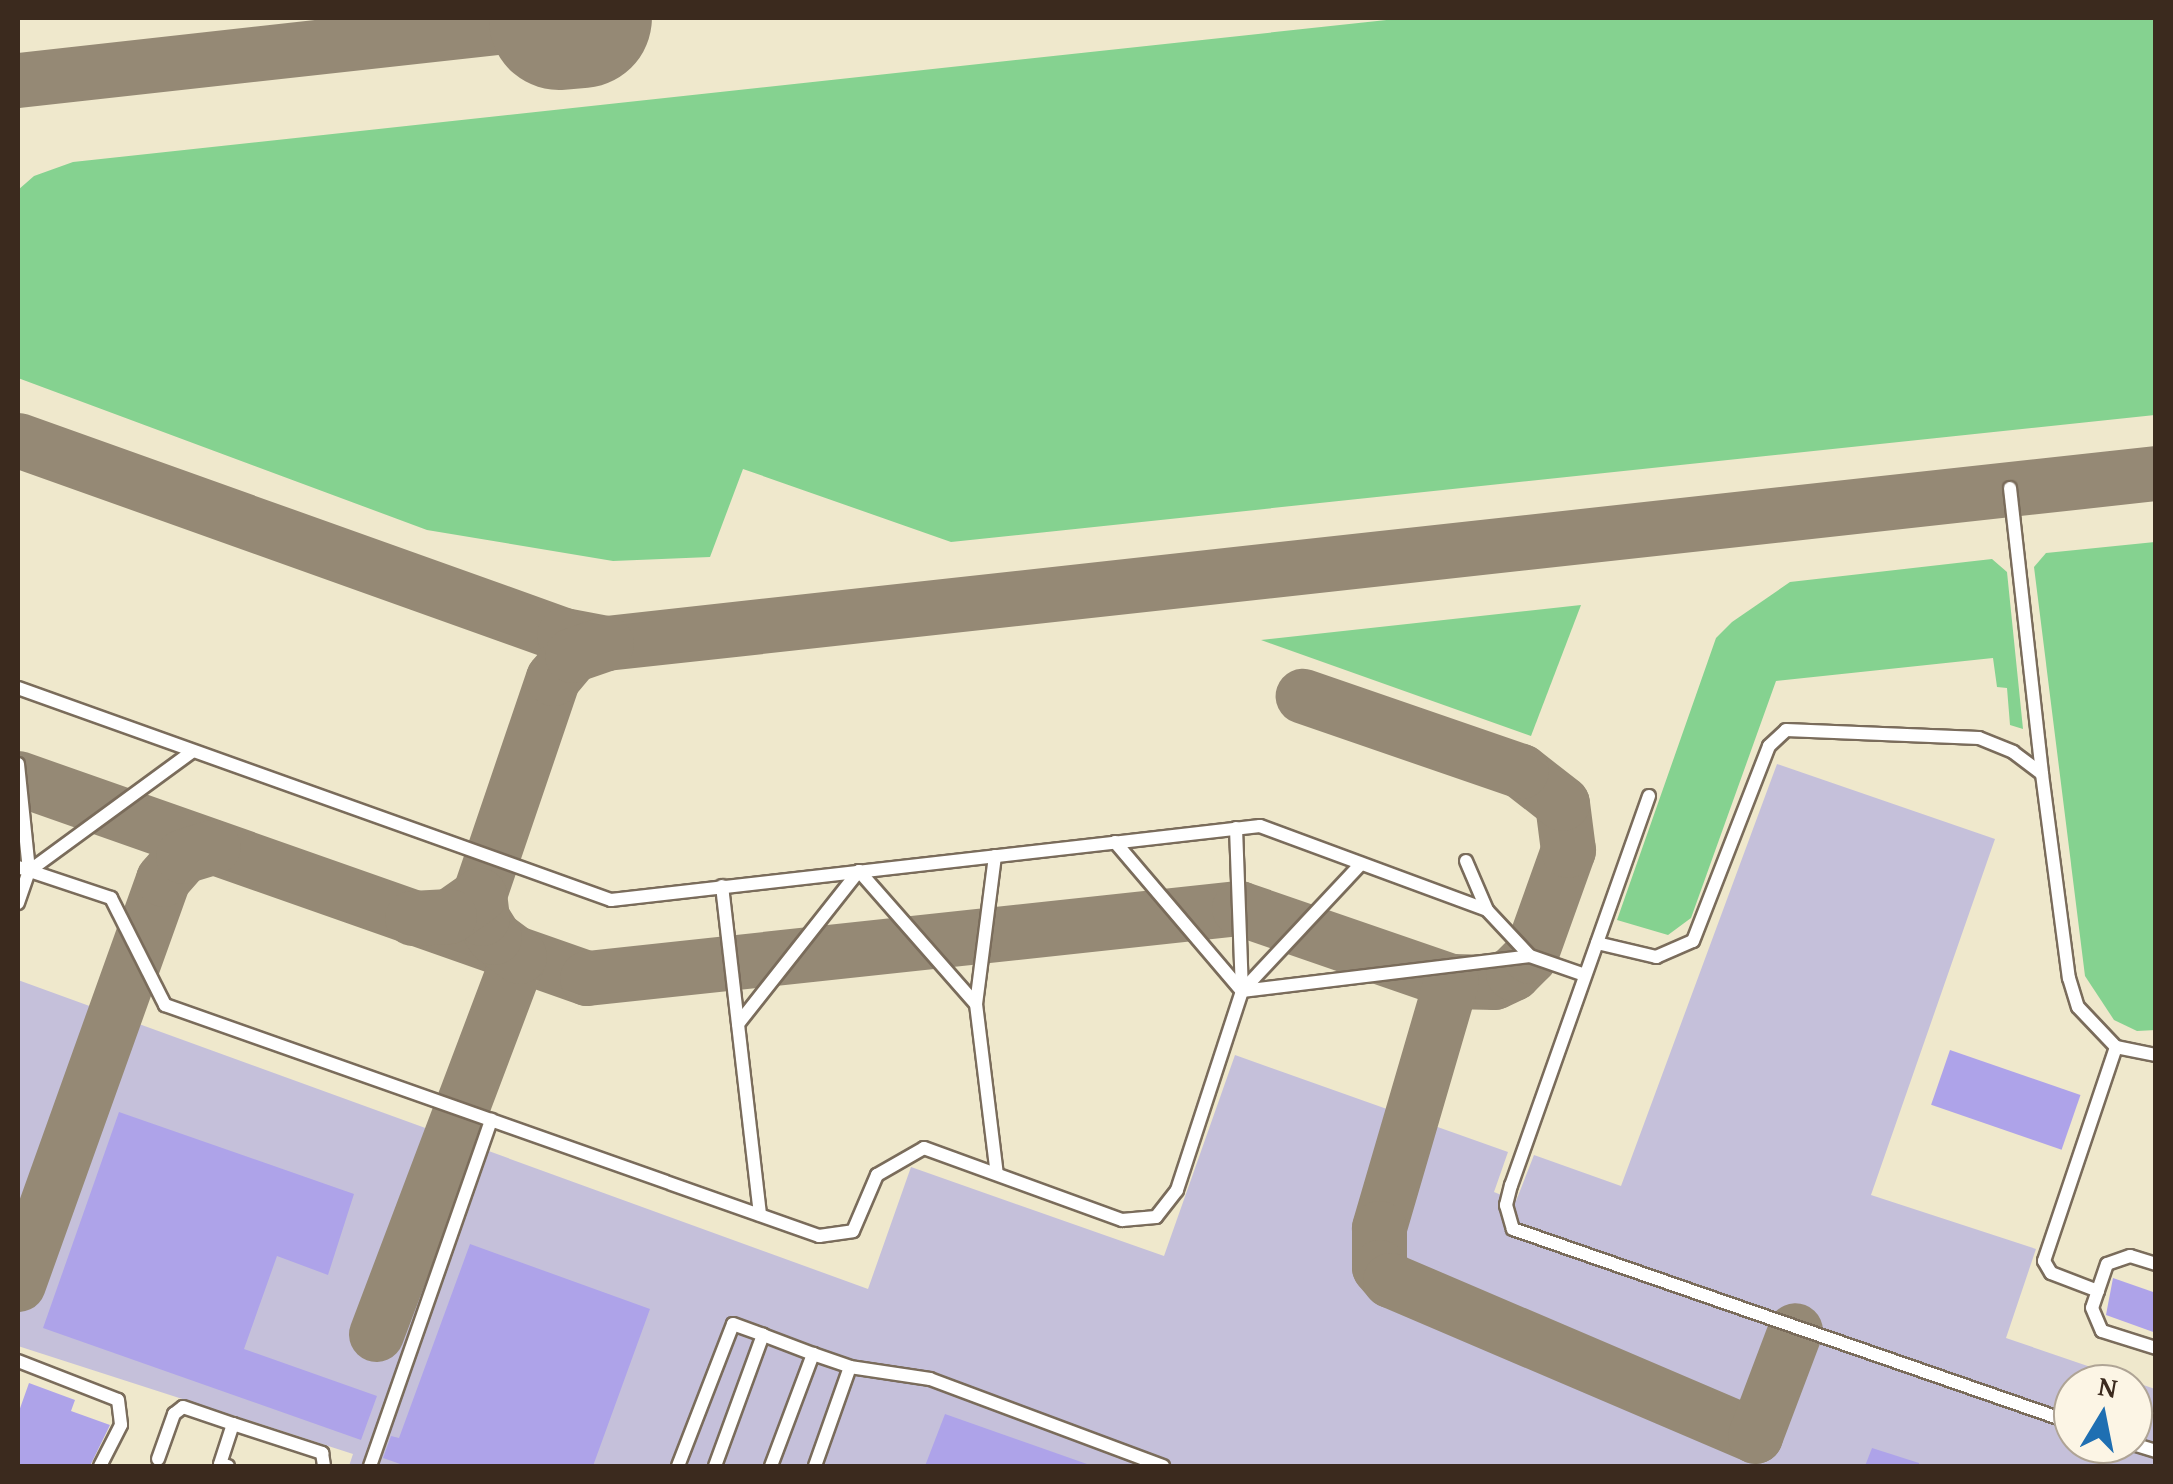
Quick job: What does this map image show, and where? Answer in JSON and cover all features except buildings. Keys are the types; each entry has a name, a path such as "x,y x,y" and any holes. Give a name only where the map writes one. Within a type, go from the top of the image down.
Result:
{"lane":[{"path":"2010,488 2068,978 2078,1007 2116,1047 2156,1055"},
{"path":"18,688 596,896 722,886 1260,826 1487,910"},
{"path":"1597,943 1656,957 1693,941 1769,746 1786,730 1979,738 2013,752 2042,774"},
{"path":"23,869 192,751"},
{"path":"18,764 23,869 18,903"},
{"path":"1649,796 1510,1185 1506,1204 1513,1230 2053,1416"},
{"path":"23,869 111,898 165,1005 819,1236 853,1230 878,1175 924,1148 1122,1220 1156,1217 1177,1190 1242,991 1236,828"},
{"path":"1115,842 1242,991"},
{"path":"995,856 976,1004 998,1174"},
{"path":"1466,861 1487,910 1530,956"},
{"path":"1242,991 1360,864"},
{"path":"859,871 976,1004"},
{"path":"738,1024 859,871"},
{"path":"722,886 760,1216"},
{"path":"1242,991 1530,956 1585,975"},
{"path":"2098,1291 2051,1272 2044,1261 2116,1047"},
{"path":"370,1466 490,1120"},
{"path":"2156,1264 2130,1256 2107,1264 2092,1308 2102,1332 2156,1348"},
{"path":"678,1466 733,1324 850,1368 930,1379 1164,1466"},
{"path":"715,1466 763,1335"},
{"path":"771,1466 813,1354"},
{"path":"18,1362 96,1387 118,1400 120,1425 100,1466"},
{"path":"815,1466 850,1368"},
{"path":"158,1459 174,1414 183,1406 322,1452 324,1466"},
{"path":"222,1466 233,1424"}],"shaded area":[{"path":"1777,764 1995,839 1871,1195 2036,1249 2006,1338 2082,1364 2053,1364 2053,1464 2153,1464 2153,1388 2155,1466 349,1466 353,1454 18,1346 18,980 868,1289 911,1167 1164,1256 1235,1055 1508,1152 1494,1192 1516,1201 1534,1155 1621,1186"}],"green space":[{"path":"1405,18 2155,18 2155,415 951,542 743,469 710,557 613,561 427,530 18,378 18,190 34,176 73,162"},
{"path":"2155,542 2156,1030 2137,1031 2114,1020 2085,976 2034,567 2046,553"},
{"path":"1992,559 2007,572 2023,729 2010,725 2007,688 1997,687 1993,658 1776,681 1691,918 1668,935 1617,920 1716,638 1732,622 1790,582"},
{"path":"1581,605 1531,736 1261,640"}],"taxiway":[{"path":"18,80 559,20"},
{"path":"18,440 564,635 606,643 2156,473"},
{"path":"479,895 553,678 572,655 606,643"},
{"path":"18,778 587,978 1239,908 1451,981 1494,982 1513,973 1530,956 1568,850 1562,803 1521,771 1303,696"},
{"path":"18,1284 163,879 183,856 213,847"},
{"path":"376,1334 519,956 494,937 482,918 479,895 449,916 412,918"},
{"path":"1451,981 1379,1228 1379,1267 1390,1280 1755,1436 1795,1330"}],"runway":[{"path":"559,20 582,18"}]}
